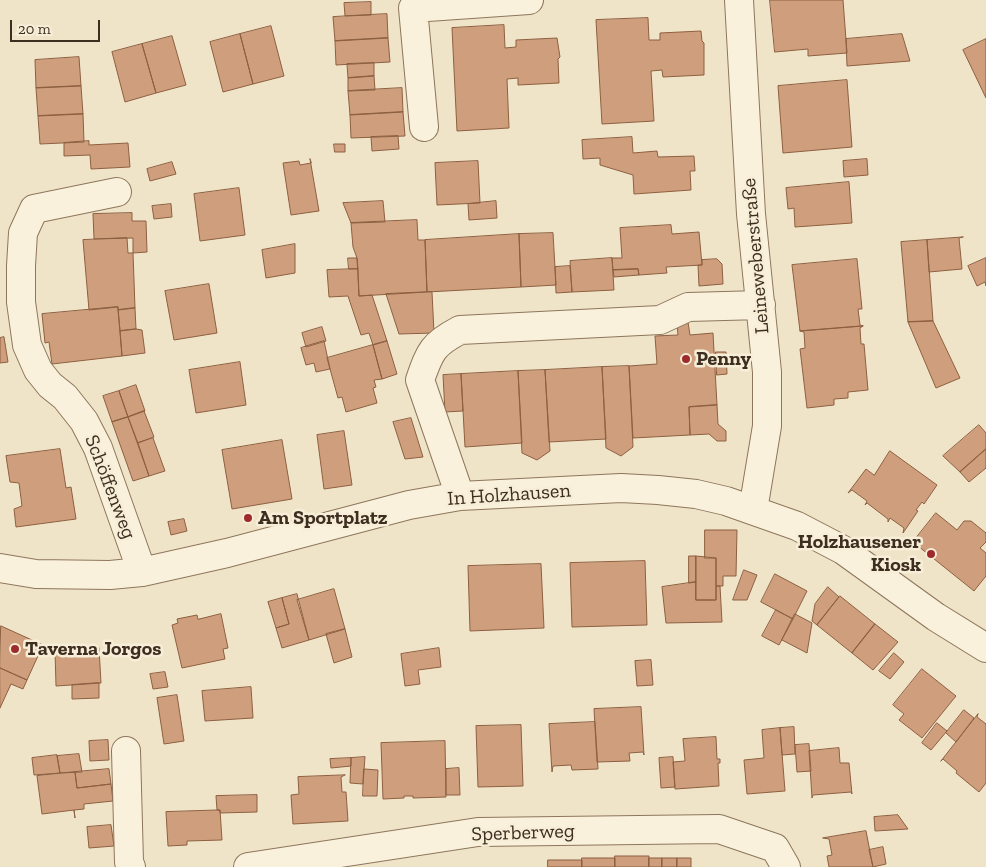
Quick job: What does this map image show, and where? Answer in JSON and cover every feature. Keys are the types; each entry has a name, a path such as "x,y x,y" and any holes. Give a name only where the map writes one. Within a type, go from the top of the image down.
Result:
{"street":[{"path":"424,127 414,8 529,0"},
{"name":"Leineweberstraße","path":"739,0 750,196 766,372 767,426 753,510"},
{"name":"Schöffenweg","path":"117,192 34,209 23,233 21,302 27,345 38,370 50,385 65,397 84,421 91,434 98,448 142,572"},
{"path":"460,496 420,380 426,363 439,341 460,330 660,320 688,307 760,305"},
{"name":"In Holzhausen","path":"0,568 36,574 110,575 142,572 227,553 400,508 460,496 621,488 658,490 696,494 753,510 797,526 843,550 936,617 986,648"},
{"path":"126,751 129,862 131,867"},
{"name":"Sperberweg","path":"248,867 478,832 719,829 775,848 786,867"}],"building":[{"path":"770,0 843,0 847,53 808,56 808,49 775,52"},
{"path":"371,2 371,15 345,16 344,3"},
{"path":"387,14 388,38 335,41 333,17"},
{"path":"648,18 649,40 660,40 660,33 701,31 704,43 704,75 663,77 662,70 651,71 654,121 602,124 596,20"},
{"path":"504,25 505,48 516,47 516,40 557,38 560,57 558,59 559,83 518,85 518,78 507,79 509,128 457,131 452,28"},
{"path":"271,26 284,76 253,84 240,34"},
{"path":"240,34 253,84 223,92 210,42"},
{"path":"902,34 910,61 847,66 846,39"},
{"path":"172,36 186,85 156,93 142,44"},
{"path":"388,38 390,62 336,65 335,41"},
{"path":"986,39 986,98 963,50"},
{"path":"142,44 156,93 125,102 112,52"},
{"path":"79,57 81,86 36,88 35,60"},
{"path":"374,63 374,76 348,78 347,64"},
{"path":"374,76 375,90 348,91 348,78"},
{"path":"847,80 852,147 783,153 778,86"},
{"path":"81,86 83,114 38,116 36,88"},
{"path":"402,88 403,112 350,115 348,91"},
{"path":"403,112 405,136 351,138 350,115"},
{"path":"83,114 84,142 40,144 38,116"},
{"path":"398,136 399,149 372,151 371,137"},
{"path":"632,137 633,153 657,151 658,157 694,156 695,171 690,171 691,190 634,194 633,175 600,165 600,158 583,159 582,140"},
{"path":"89,141 89,145 128,143 130,167 91,169 90,155 64,156 64,143"},
{"path":"334,144 345,144 345,152 335,152"},
{"path":"867,159 868,175 844,177 843,161"},
{"path":"299,161 300,165 311,163 319,211 291,215 283,163"},
{"path":"478,161 480,203 437,205 435,163"},
{"path":"172,162 176,174 150,181 147,169"},
{"path":"849,182 852,223 795,227 794,208 788,209 786,188"},
{"path":"239,188 245,235 200,241 194,194"},
{"path":"383,201 385,222 351,223 343,203"},
{"path":"496,201 497,218 469,220 468,204"},
{"path":"171,204 172,217 154,219 152,206"},
{"path":"132,213 132,221 146,221 147,252 133,253 133,238 94,239 93,214"},
{"path":"417,220 418,240 425,240 427,292 359,296 357,258 353,247 351,223"},
{"path":"671,225 672,234 699,232 702,265 666,267 667,273 639,275 638,269 613,270 612,258 622,258 620,228"},
{"path":"553,233 556,285 521,287 519,234"},
{"path":"519,234 521,287 427,292 425,240"},
{"path":"963,237 959,238 962,269 929,272 927,240"},
{"path":"127,238 128,253 133,253 135,308 118,310 118,307 89,310 83,240"},
{"path":"927,240 933,321 908,322 901,242"},
{"path":"295,244 295,273 266,278 262,250"},
{"path":"348,258 357,258 358,269 349,269"},
{"path":"612,258 614,290 572,292 570,261"},
{"path":"986,258 986,286 985,282 977,286 968,266"},
{"path":"717,259 722,264 723,284 699,286 698,265 702,265 702,260"},
{"path":"857,259 862,309 858,309 860,325 863,326 800,331 792,265"},
{"path":"570,266 572,292 556,293 555,267"},
{"path":"358,269 359,296 372,295 387,341 373,345 369,333 361,335 348,296 329,297 327,270"},
{"path":"638,269 639,275 614,277 613,270"},
{"path":"209,284 217,333 174,340 165,291"},
{"path":"432,292 434,333 399,334 386,294"},
{"path":"118,307 122,356 52,364 49,342 45,343 42,314"},
{"path":"135,308 136,329 120,331 118,310"},
{"path":"933,321 960,378 936,388 908,322"},
{"path":"688,322 690,335 713,333 717,405 689,407 690,435 633,438 629,366 657,364 655,336 678,335 677,324"},
{"path":"863,326 860,328 861,344 864,344 868,390 848,392 848,398 834,399 834,405 807,408 800,349 805,348 804,332 800,331"},
{"path":"322,327 326,341 306,347 302,333"},
{"path":"142,330 145,353 122,356 120,331"},
{"path":"4,337 8,362 0,363 0,338"},
{"path":"324,341 330,369 316,372 314,363 306,365 301,348"},
{"path":"387,341 397,374 382,379 373,345"},
{"path":"373,345 382,379 374,380 376,387 373,388 377,403 346,412 342,397 338,398 327,358"},
{"path":"716,352 726,352 727,374 717,375"},
{"path":"240,362 246,405 196,413 189,370"},
{"path":"629,366 633,447 621,456 606,448 602,367"},
{"path":"602,367 606,439 549,442 545,370"},
{"path":"545,370 550,451 537,460 522,453 518,371"},
{"path":"518,371 522,443 465,447 461,374"},
{"path":"461,374 463,411 445,412 443,375"},
{"path":"136,385 145,411 128,417 119,391"},
{"path":"119,391 128,417 112,422 103,396"},
{"path":"717,405 718,424 726,431 726,441 717,441 709,434 690,435 689,407"},
{"path":"144,411 154,437 138,443 128,417"},
{"path":"128,417 149,476 133,481 112,422"},
{"path":"411,418 423,457 405,459 393,422"},
{"path":"979,425 986,433 986,449 960,472 943,456"},
{"path":"344,431 352,485 324,489 317,435"},
{"path":"153,438 165,471 149,476 138,443"},
{"path":"282,440 292,499 232,509 222,450"},
{"path":"60,449 66,488 71,487 76,519 16,527 14,509 22,506 19,483 10,482 6,456"},
{"path":"986,449 986,468 969,482 960,472"},
{"path":"890,451 937,485 924,504 922,502 916,510 918,511 903,533 904,528 890,518 888,522 888,519 867,503 865,505 867,501 852,490 848,493 866,469 874,475"},
{"path":"936,513 957,530 964,521 971,521 986,533 986,542 980,548 986,553 986,576 974,591 913,542"},
{"path":"184,519 187,531 171,535 168,522"},
{"path":"705,530 737,530 736,576 723,576 723,586 716,586 716,558 705,558"},
{"path":"689,556 696,556 696,582 689,583"},
{"path":"696,556 716,558 716,600 696,600"},
{"path":"645,561 647,625 572,627 570,563"},
{"path":"541,564 544,628 470,631 468,566"},
{"path":"744,570 757,575 747,600 733,600"},
{"path":"775,574 807,591 793,619 761,602"},
{"path":"696,582 696,600 716,600 716,586 720,586 722,622 666,623 662,587"},
{"path":"828,587 839,597 817,625 812,621 815,604"},
{"path":"334,589 345,629 309,640 297,600"},
{"path":"297,594 309,640 282,648 276,628 289,624 282,598"},
{"path":"840,596 875,624 852,653 817,625"},
{"path":"282,598 289,624 276,628 268,602"},
{"path":"776,610 793,619 779,645 762,636"},
{"path":"221,614 228,648 223,649 225,659 182,668 172,625 178,623 177,619 197,615 198,619"},
{"path":"795,614 812,623 807,653 782,640"},
{"path":"875,624 898,642 873,670 852,653"},
{"path":"1,626 43,645 27,680 0,668"},
{"path":"345,629 352,657 334,663 326,634"},
{"path":"99,648 101,683 56,686 55,650"},
{"path":"439,648 441,667 418,670 420,684 405,686 401,654"},
{"path":"894,653 904,662 890,679 879,671"},
{"path":"651,660 653,685 637,686 635,661"},
{"path":"0,668 27,680 23,689 11,684 0,708"},
{"path":"922,669 956,696 922,738 899,720 904,714 893,705"},
{"path":"165,672 168,687 153,689 150,674"},
{"path":"99,683 99,698 72,699 72,685"},
{"path":"251,687 253,718 205,721 202,691"},
{"path":"177,695 184,741 164,744 157,698"},
{"path":"641,707 644,755 643,752 629,753 630,761 597,762 594,709"},
{"path":"964,710 974,718 956,742 946,733"},
{"path":"978,714 977,717 986,724 986,783 979,792 956,773 957,771 943,759 941,761"},
{"path":"595,722 598,769 572,770 571,765 553,766 552,772 549,724"},
{"path":"937,723 947,731 931,750 922,743"},
{"path":"521,725 523,786 478,787 476,726"},
{"path":"794,727 795,754 782,755 780,728"},
{"path":"780,728 785,791 747,794 744,760 764,758 762,730"},
{"path":"716,737 717,759 720,759 720,763 718,763 719,786 675,789 673,762 685,761 683,739"},
{"path":"108,740 109,760 90,761 89,741"},
{"path":"445,741 446,797 413,798 413,796 404,796 404,798 383,799 381,743"},
{"path":"809,744 811,771 797,772 795,745"},
{"path":"839,748 840,763 849,763 852,794 851,792 813,795 812,798 809,751"},
{"path":"79,754 82,772 60,773 57,756"},
{"path":"57,755 60,773 34,775 32,758"},
{"path":"365,757 363,784 350,783 351,758"},
{"path":"673,757 675,787 661,788 659,758"},
{"path":"351,758 351,766 331,768 330,759"},
{"path":"459,768 460,795 446,795 446,769"},
{"path":"109,769 111,784 77,788 75,772"},
{"path":"364,769 378,770 377,796 363,796"},
{"path":"75,772 77,788 111,784 113,801 84,804 84,809 42,814 37,776"},
{"path":"345,775 341,777 342,792 346,792 348,821 293,824 291,795 299,794 298,777"},
{"path":"257,795 257,812 220,813 220,810 217,810 216,796"},
{"path":"220,810 222,840 187,841 187,845 168,846 166,812"},
{"path":"898,815 908,829 875,831 874,817"},
{"path":"111,825 114,846 89,848 87,827"},
{"path":"866,831 873,867 829,867 827,856 832,855 829,839 823,838"},
{"path":"883,847 886,864 873,867 869,850"},
{"path":"615,856 649,856 649,867 615,867"},
{"path":"582,858 615,858 615,867 582,867"},
{"path":"649,858 662,858 662,867 649,867"},
{"path":"662,858 677,858 677,867 662,867"},
{"path":"677,858 691,858 691,867 677,867"},
{"path":"548,860 582,860 582,867 548,867"}],"place":[{"name":"Penny","path":"686,359"},
{"name":"Am Sportplatz","path":"248,518"},
{"name":"Holzhausener Kiosk","path":"931,554"},
{"name":"Taverna Jorgos","path":"15,649"}]}
